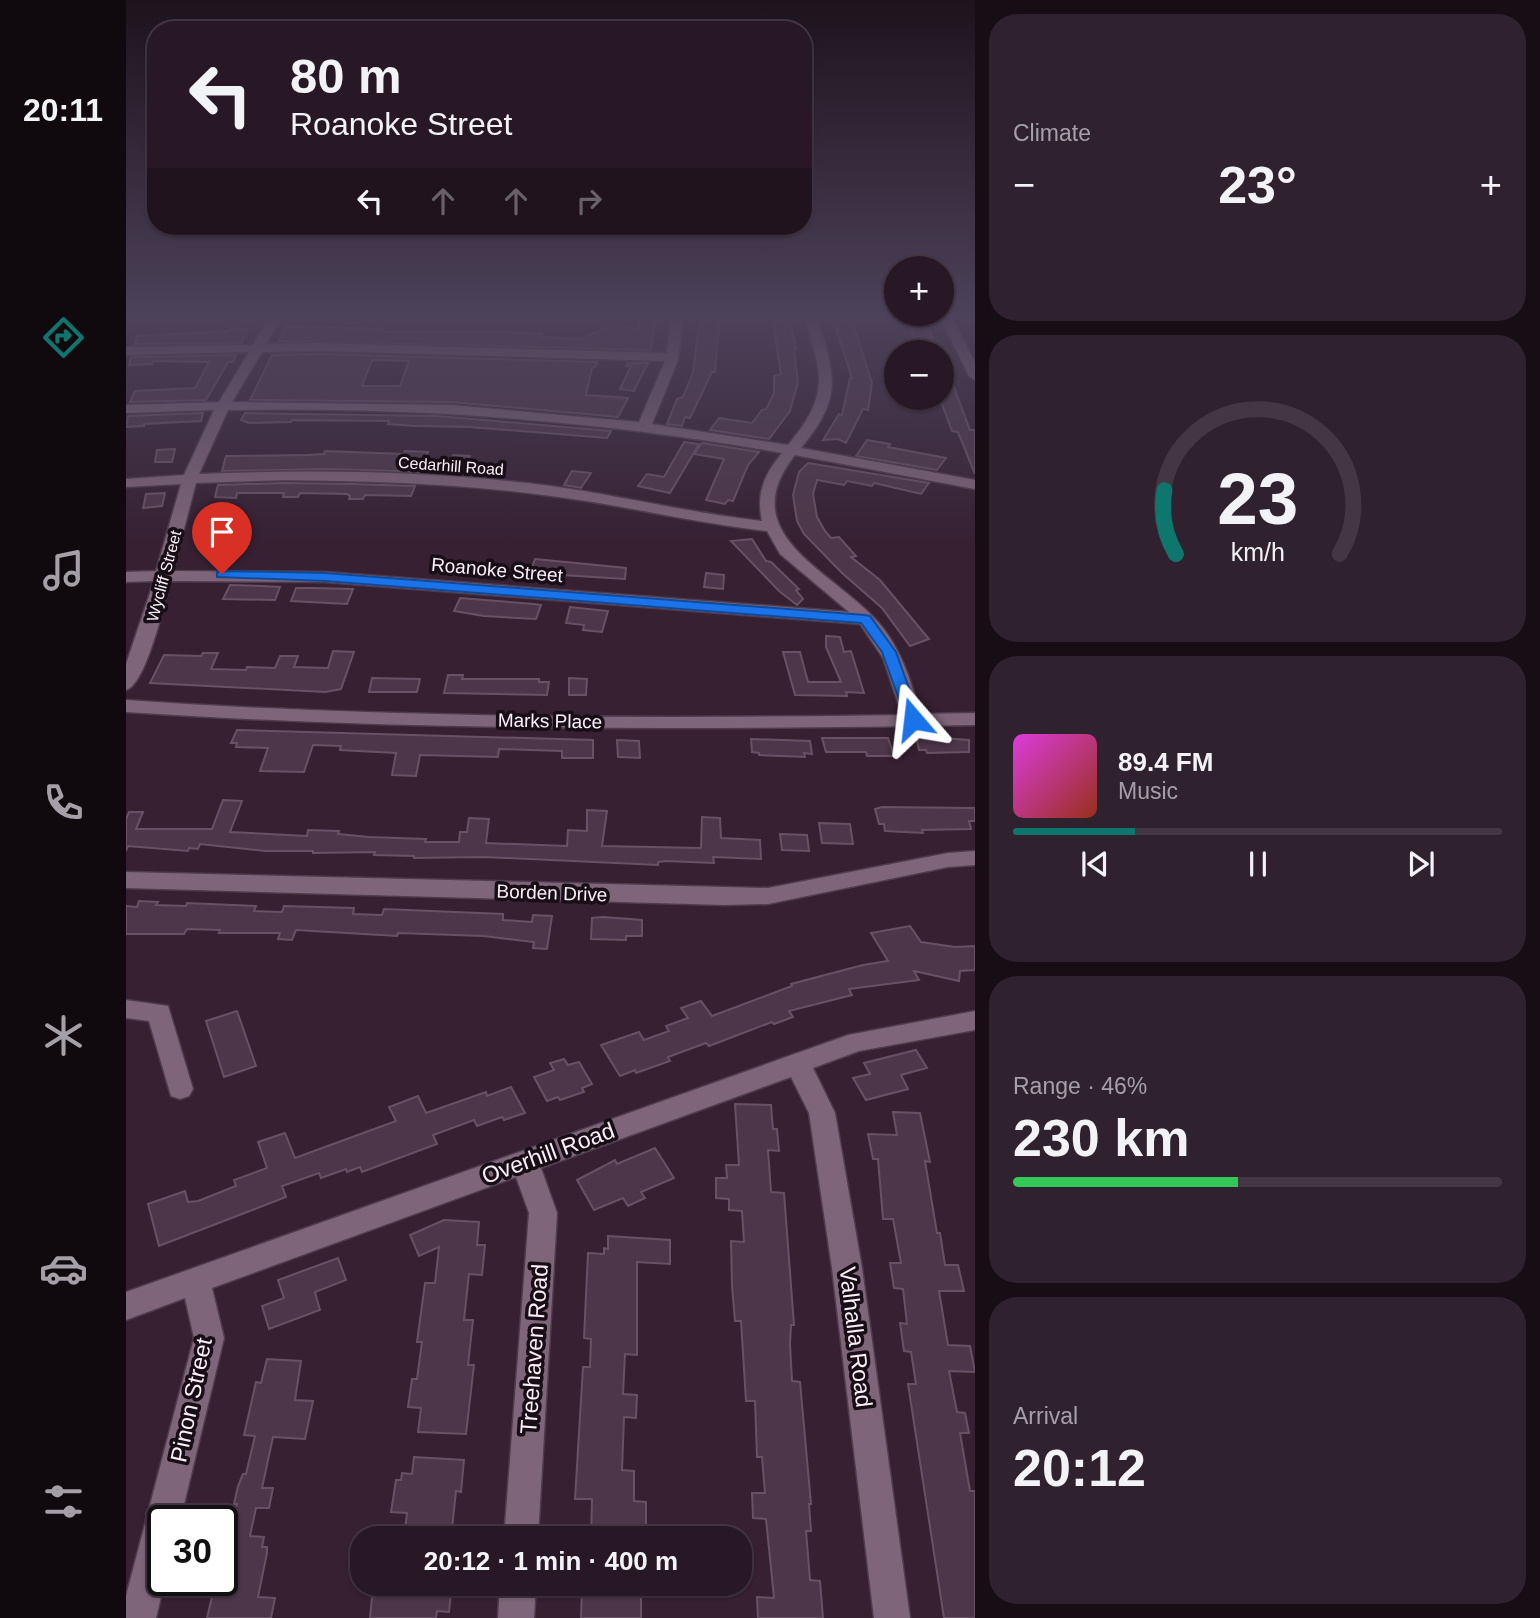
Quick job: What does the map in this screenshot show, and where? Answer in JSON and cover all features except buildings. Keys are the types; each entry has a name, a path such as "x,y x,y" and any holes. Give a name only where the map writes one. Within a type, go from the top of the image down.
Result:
{"street":[{"name":"Wycliff Street","path":"126,684 139,658 165,575 190,479 202,448 232,393"},
{"path":"643,426 661,393"},
{"path":"825,393 812,423 769,481 764,503 771,527 786,551 865,619 889,652 913,719"},
{"path":"126,409 224,406 418,409 643,426 791,450 975,485"},
{"name":"Cedarhill Road","path":"126,483 190,479 361,478 494,486 587,496 771,527"},
{"name":"Roanoke Street","path":"126,577 325,577 865,619"},
{"name":"Marks Place","path":"126,706 244,714 426,719 813,722 975,719"},
{"name":"Borden Drive","path":"126,880 768,896 948,860 975,858"},
{"path":"126,1009 159,1013 180,1089"},
{"name":"Overhill Road","path":"126,1306 857,1042 975,1020"},
{"name":"Valhalla Road","path":"796,1064 809,1083 822,1113 847,1268 892,1618"},
{"name":"Treehaven Road","path":"522,1526 543,1213 525,1162"},
{"name":"Pinon Street","path":"167,1505 209,1338 195,1279"},
{"name":"Pinon Street","path":"138,1618 147,1583"},
{"path":"516,1618 517,1596"}],"route":[{"path":"222,574 325,577 845,620 865,619 889,652 913,719"}]}
